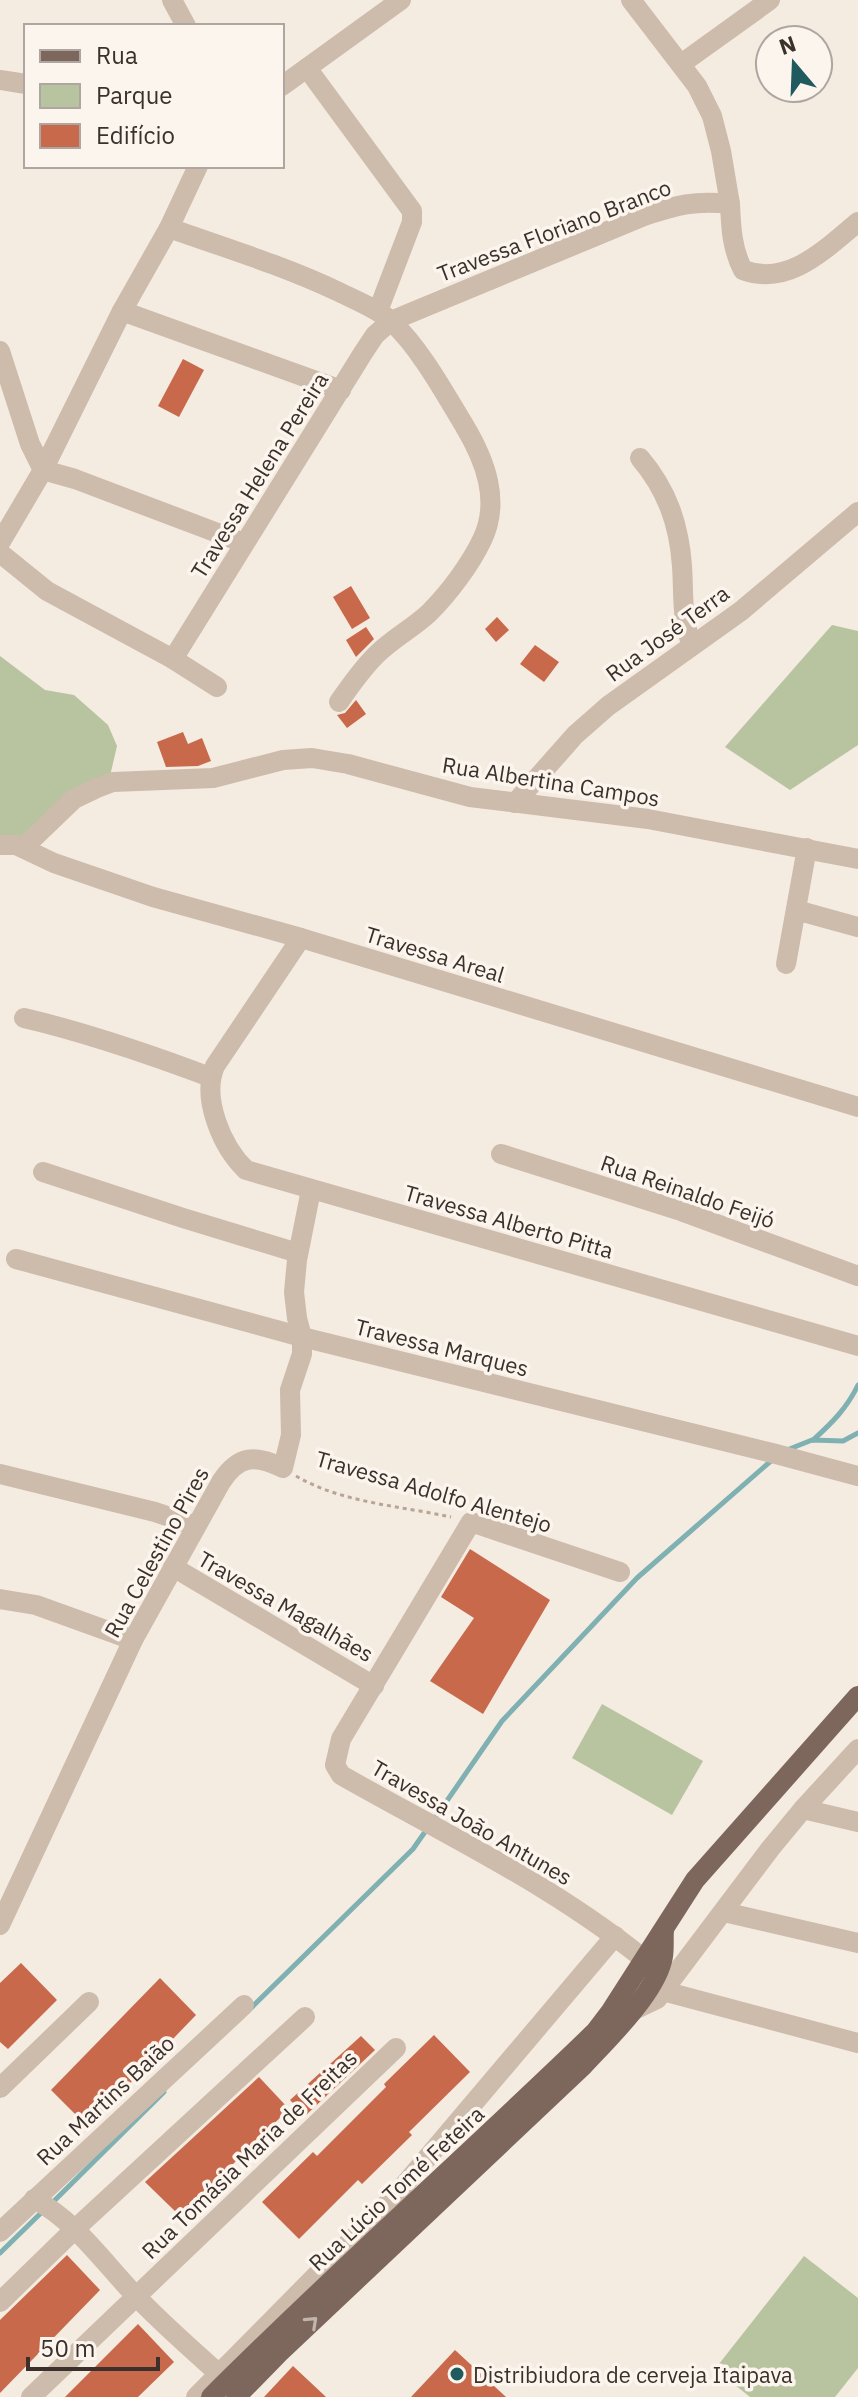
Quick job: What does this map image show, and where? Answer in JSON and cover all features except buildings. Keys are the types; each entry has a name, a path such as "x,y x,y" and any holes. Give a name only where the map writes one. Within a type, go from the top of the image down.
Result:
{"main road":[{"name":"Rua Lúcio Tomé Feteira","path":"211,2397 279,2353 583,2066 634,2010 663,1958 664,1930 695,1880 858,1696"},
{"name":"Rua Lúcio Tomé Feteira","path":"231,2386 285,2324 541,2084 595,2032 611,2011 655,1974"}],"street":[{"path":"172,0 185,24"},
{"path":"631,0 697,86 712,116 724,164 731,235 736,257 743,270 757,275 777,275 790,271 809,261 858,222"},
{"path":"681,64 770,0"},
{"path":"284,85 389,4"},
{"path":"307,68 412,211 412,222 384,316"},
{"path":"0,80 24,84"},
{"path":"0,543 43,470 197,168"},
{"name":"Travessa Floriano Branco","path":"384,316 644,216 682,204 730,204"},
{"path":"169,228 307,277 384,316 416,351 474,441 485,467 491,511 482,540 458,578 429,613 377,654 339,702"},
{"path":"122,311 341,390"},
{"name":"Travessa Helena Pereira","path":"173,659 384,316"},
{"path":"0,351 30,444 43,470 75,479 244,543"},
{"path":"640,458 659,483 675,520 682,564 684,616 692,645"},
{"name":"Rua José Terra","path":"515,803 575,735 608,706 741,611 858,512"},
{"path":"0,553 47,591 173,659 217,687"},
{"name":"Rua Albertina Campos","path":"23,848 74,799 105,785 127,781 213,778 283,760 312,758 348,764 470,797 648,819 858,859"},
{"name":"Travessa Areal","path":"0,845 16,845 54,863 153,897 301,938 858,1107"},
{"path":"786,964 807,848"},
{"path":"796,910 858,927"},
{"path":"24,1018 128,1046 210,1077 301,938"},
{"name":"Travessa Alberto Pitta","path":"210,1077 210,1098 219,1126 235,1159 246,1170 858,1346"},
{"name":"Rua Reinaldo Feijó","path":"501,1154 681,1211 858,1276"},
{"path":"43,1172 298,1253"},
{"path":"283,1468 291,1435 290,1390 302,1354 294,1292 298,1253 311,1190"},
{"name":"Travessa Marques","path":"16,1259 302,1337 858,1476"},
{"name":"Rua Celestino Pires","path":"0,1925 133,1640 231,1467 264,1459 283,1468"},
{"path":"0,1474 155,1512 196,1526"},
{"name":"Travessa Adolfo Alentejo","path":"471,1522 620,1572"},
{"name":"Travessa João Antunes","path":"471,1522 341,1739 335,1765 341,1775 517,1872 615,1936 655,1974"},
{"name":"Travessa Magalhães","path":"173,1567 374,1686"},
{"path":"0,1599 36,1605 133,1640"},
{"name":"Rua Lúcio Tomé Feteira","path":"655,1974 724,1912 803,1809 858,1749"},
{"path":"803,1809 858,1822"},
{"path":"724,1912 858,1943"},
{"path":"196,2397 231,2386 615,1936"},
{"path":"655,1974 858,2043"},
{"path":"0,2088 89,2002"},
{"name":"Rua Martins Baião","path":"0,2232 40,2202 244,2005"},
{"path":"611,2011 634,2010"},
{"path":"0,2302 70,2225 305,2017"},
{"name":"Rua Tomásia Maria de Freitas","path":"31,2397 396,2048"},
{"path":"40,2202 70,2225 135,2296 231,2386"}],"path":[{"name":"Travessa Adolfo Alentejo","path":"283,1468 323,1489 471,1522"}],"green space":[{"path":"832,625 858,631 858,745 790,790 725,747"},
{"path":"0,656 45,690 74,695 108,725 117,746 110,776 16,845 0,840"},
{"path":"602,1704 703,1761 672,1815 572,1758"},
{"path":"804,2256 858,2298 858,2368 835,2397 750,2397 715,2369"}],"waterway":[{"path":"813,1440 838,1415 858,1385"},
{"path":"787,1450 812,1440 843,1441 858,1433"},
{"path":"433,1821 502,1721 637,1578 772,1460"},
{"path":"249,2010 413,1849 427,1829"},
{"path":"52,2203 164,2092"},
{"path":"0,2253 44,2210"}],"place":[{"name":"Distribiudora de cerveja Itaipava","path":"457,2374"}]}
